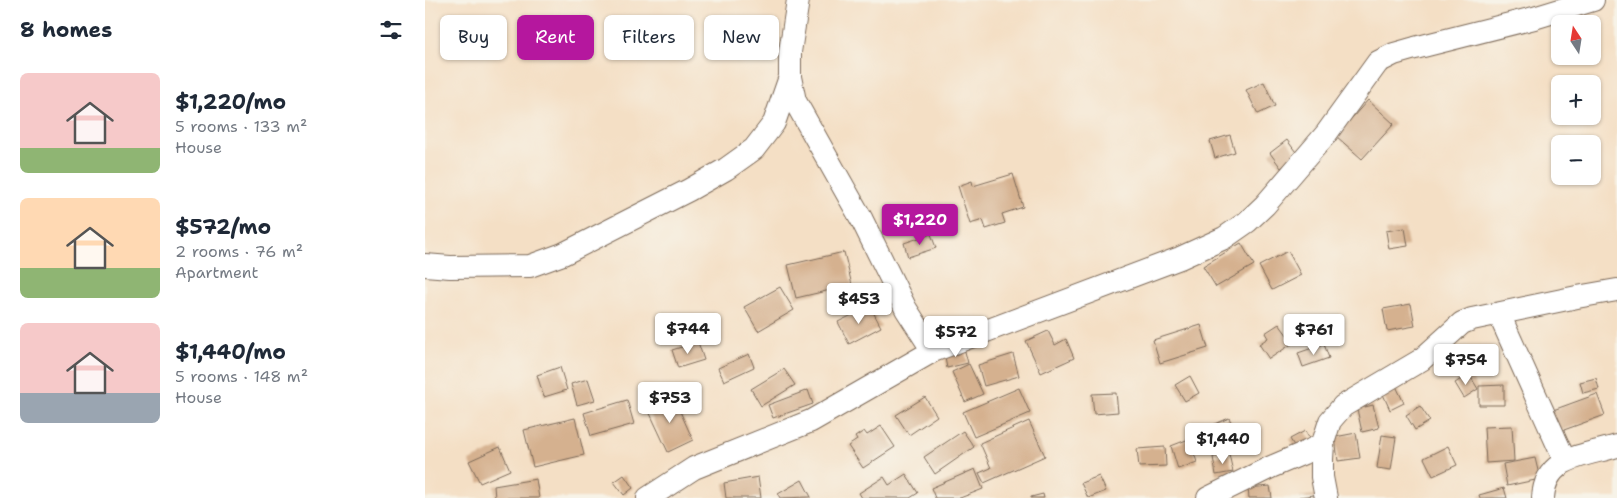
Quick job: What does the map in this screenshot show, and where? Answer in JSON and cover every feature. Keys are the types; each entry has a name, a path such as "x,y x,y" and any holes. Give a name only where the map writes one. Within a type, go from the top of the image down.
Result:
{"street":[{"path":"798,0 790,52 790,77 795,101 862,220 906,309 933,351"},
{"path":"648,498 695,468 811,421 933,351 1180,258 1224,238 1247,222 1271,198 1325,134 1378,62 1394,54 1533,18 1593,0"},
{"path":"425,265 450,267 530,266 563,254 681,194 726,169 754,149 775,123 790,77"},
{"path":"1326,498 1322,477 1323,443 1330,421 1343,406 1421,360 1462,324 1472,319 1617,290"},
{"path":"1499,314 1565,461"},
{"path":"1208,498 1323,443"},
{"path":"1543,498 1543,488 1551,471 1565,461 1617,446"}],"building":[{"path":"1264,82 1275,106 1258,114 1246,90"},
{"path":"1368,100 1394,124 1362,159 1336,136"},
{"path":"1230,135 1235,152 1215,158 1210,141"},
{"path":"1287,140 1298,155 1281,168 1270,153"},
{"path":"1013,174 1023,207 1002,214 1005,223 986,229 983,220 970,224 958,186 972,181 973,186"},
{"path":"1405,228 1408,246 1389,249 1386,231"},
{"path":"931,234 936,248 908,257 904,243"},
{"path":"1241,243 1254,265 1216,287 1203,266"},
{"path":"1288,251 1301,275 1272,290 1259,266"},
{"path":"844,252 852,285 796,298 788,265"},
{"path":"780,287 794,310 758,331 744,307"},
{"path":"1411,304 1415,326 1387,331 1383,309"},
{"path":"870,306 881,327 849,344 838,322"},
{"path":"1279,324 1293,343 1269,359 1259,344 1268,338 1265,333"},
{"path":"1201,325 1208,348 1160,363 1153,340"},
{"path":"1048,331 1055,345 1066,339 1074,358 1041,373 1026,341"},
{"path":"698,342 704,360 678,368 672,350"},
{"path":"1324,344 1329,358 1303,367 1298,353"},
{"path":"964,348 968,363 947,368 944,353"},
{"path":"749,354 754,367 724,381 718,368"},
{"path":"1013,354 1019,376 984,386 978,365"},
{"path":"969,364 983,394 965,402 952,372"},
{"path":"560,367 567,390 544,397 537,375"},
{"path":"784,369 795,385 761,406 751,389"},
{"path":"1469,374 1478,389 1464,398 1455,383"},
{"path":"1190,376 1199,393 1185,401 1175,385"},
{"path":"1596,378 1599,389 1583,393 1580,382"},
{"path":"588,379 595,400 577,405 571,384"},
{"path":"1504,385 1504,405 1479,405 1479,386"},
{"path":"1396,386 1404,403 1390,410 1382,392"},
{"path":"1019,388 1030,413 974,437 963,412"},
{"path":"808,390 813,404 773,418 768,405"},
{"path":"1116,393 1118,412 1094,414 1092,394"},
{"path":"1597,394 1605,415 1553,434 1545,413"},
{"path":"673,396 693,440 668,452 647,407"},
{"path":"925,397 937,416 909,435 896,415"},
{"path":"627,400 634,424 591,436 584,413"},
{"path":"1373,405 1379,428 1362,432 1357,409"},
{"path":"1420,406 1430,421 1415,430 1406,415"},
{"path":"575,418 584,455 533,467 524,430"},
{"path":"1229,418 1236,432 1213,443 1206,428"},
{"path":"1029,421 1045,456 984,483 979,473 991,468 980,443"},
{"path":"881,426 895,447 863,468 848,446 857,440 855,437 864,431 867,435"},
{"path":"1512,426 1514,461 1486,463 1484,427"},
{"path":"963,431 974,447 935,474 924,457"},
{"path":"1305,431 1311,441 1296,449 1290,439"},
{"path":"1356,433 1360,458 1338,461 1335,437"},
{"path":"1382,435 1396,437 1391,470 1377,468"},
{"path":"1189,439 1197,462 1178,469 1171,446"},
{"path":"1448,446 1457,465 1433,476 1424,458"},
{"path":"500,447 510,470 480,483 469,461"},
{"path":"1165,447 1166,466 1139,467 1137,449"},
{"path":"1229,454 1233,472 1216,475 1213,457"},
{"path":"1535,458 1540,479 1507,486 1503,464"},
{"path":"975,469 983,489 960,498 935,498 931,488"},
{"path":"906,474 918,493 910,498 862,498 859,493 884,477 889,485"},
{"path":"624,475 633,488 624,495 614,482"},
{"path":"1099,476 1106,491 1088,498 1081,483"},
{"path":"758,477 761,498 726,498 724,483"},
{"path":"536,479 539,498 495,498 494,486"},
{"path":"802,480 811,497 780,498 778,494"},
{"path":"1270,486 1272,498 1249,498 1248,488"},
{"path":"1504,488 1507,498 1480,498 1479,495"},
{"path":"1043,494 1044,498 1031,498 1031,497"},
{"path":"1321,494 1322,498 1299,498 1299,497"}]}
